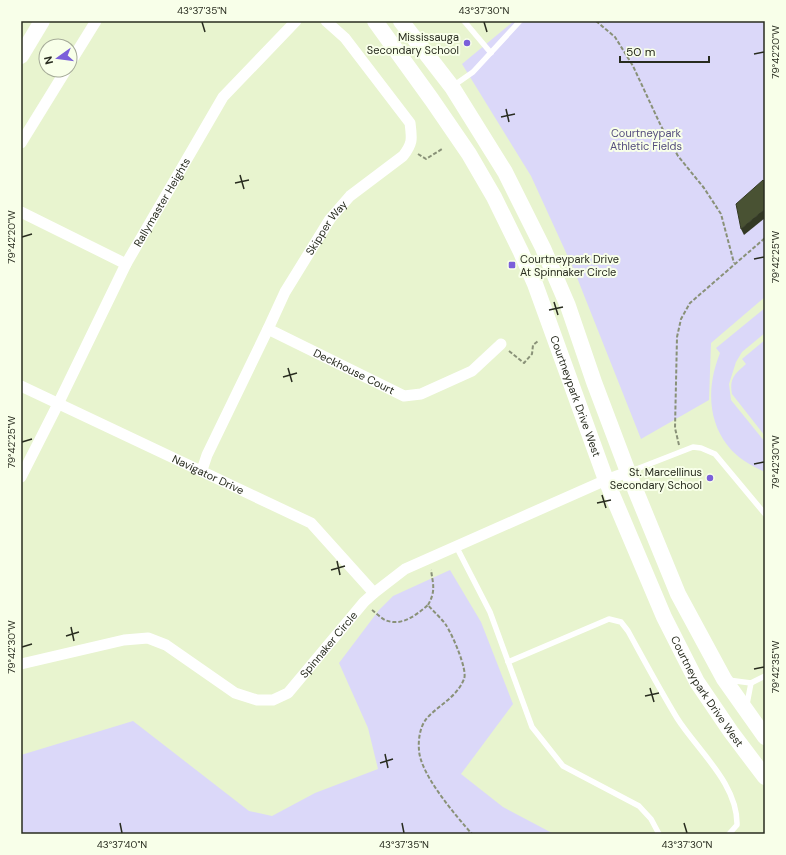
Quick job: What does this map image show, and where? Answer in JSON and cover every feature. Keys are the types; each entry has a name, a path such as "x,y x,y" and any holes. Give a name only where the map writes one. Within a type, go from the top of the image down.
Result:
{"main road":[{"path":"21,56 42,21"},
{"name":"Courtneypark Drive West","path":"375,21 432,100 472,160 494,197 538,291 606,480 664,617 697,682 731,732 765,777"},
{"name":"Courtneypark Drive West","path":"401,21 452,87 505,172 543,248 568,306 594,382 628,472 678,594 724,679 765,737"},
{"path":"432,100 452,87"}],"street":[{"path":"78,50 96,21"},
{"name":"Rallymaster Heights","path":"58,404 126,264 223,97 296,21"},
{"path":"326,21 345,38 410,123 412,140 409,148"},
{"path":"21,143 61,78"},
{"name":"Skipper Way","path":"202,470 207,455 285,292 330,219 350,196 403,156 409,148"},
{"path":"21,212 126,264"},
{"name":"Deckhouse Court","path":"268,330 404,396 421,394 472,371 501,344"},
{"name":"Navigator Drive","path":"21,386 202,470 311,523 374,593"},
{"path":"21,477 58,404"},
{"name":"Spinnaker Circle","path":"21,664 124,640 148,638 166,645 235,693 257,700 273,700 288,693 364,602 405,569 606,480 628,472"}],"lane":[{"path":"464,21 491,53"},
{"path":"452,87 473,72 520,21"},
{"path":"628,472 693,447 702,448 715,454 765,514"},
{"path":"456,546 490,612 532,727 563,766 639,806 651,819 659,834"},
{"path":"508,662 609,618 620,622 628,631 678,719 722,779 733,800 737,814 737,825 728,834"},
{"path":"724,679 751,683 765,676"},
{"path":"746,711 751,683"}],"path":[{"path":"596,21 615,37 633,66 661,126 678,156 704,188 721,214 734,263"},
{"path":"409,148 426,159 442,149"},
{"path":"680,452 675,428 677,337 681,319 690,303 734,263 765,238"},
{"path":"501,344 524,363 532,354 534,345 538,341"},
{"path":"364,602 384,620 399,622 411,619 428,605 433,597 434,588 429,558"},
{"path":"428,605 447,627 463,662 465,678 458,691 426,719 420,735 419,752 425,771 456,815 472,834"}],"green space":[{"name":"Courtneypark Athletic Fields","path":"514,21 765,21 765,297 711,343 709,400 641,439 574,270 531,176 462,64"},
{"path":"765,308 765,333 742,352 736,362 729,384 731,400 765,442 765,472 740,458 728,446 716,424 711,400 711,388 720,353 716,348"},
{"path":"765,340 765,436 732,394 731,384 734,377 746,364 742,359"},
{"path":"450,570 481,622 513,704 461,774 503,807 554,834 21,834 21,755 133,721 249,811 272,816 315,793 378,769 368,728 339,663 379,610 393,596"}],"building":[{"path":"763,180 765,182 765,209 741,229 736,204"}],"place":[{"name":"Mississauga Secondary School","path":"467,43"},
{"name":"Courtneypark Drive At Spinnaker Circle","path":"512,265"},
{"name":"St. Marcellinus Secondary School","path":"710,478"}]}
